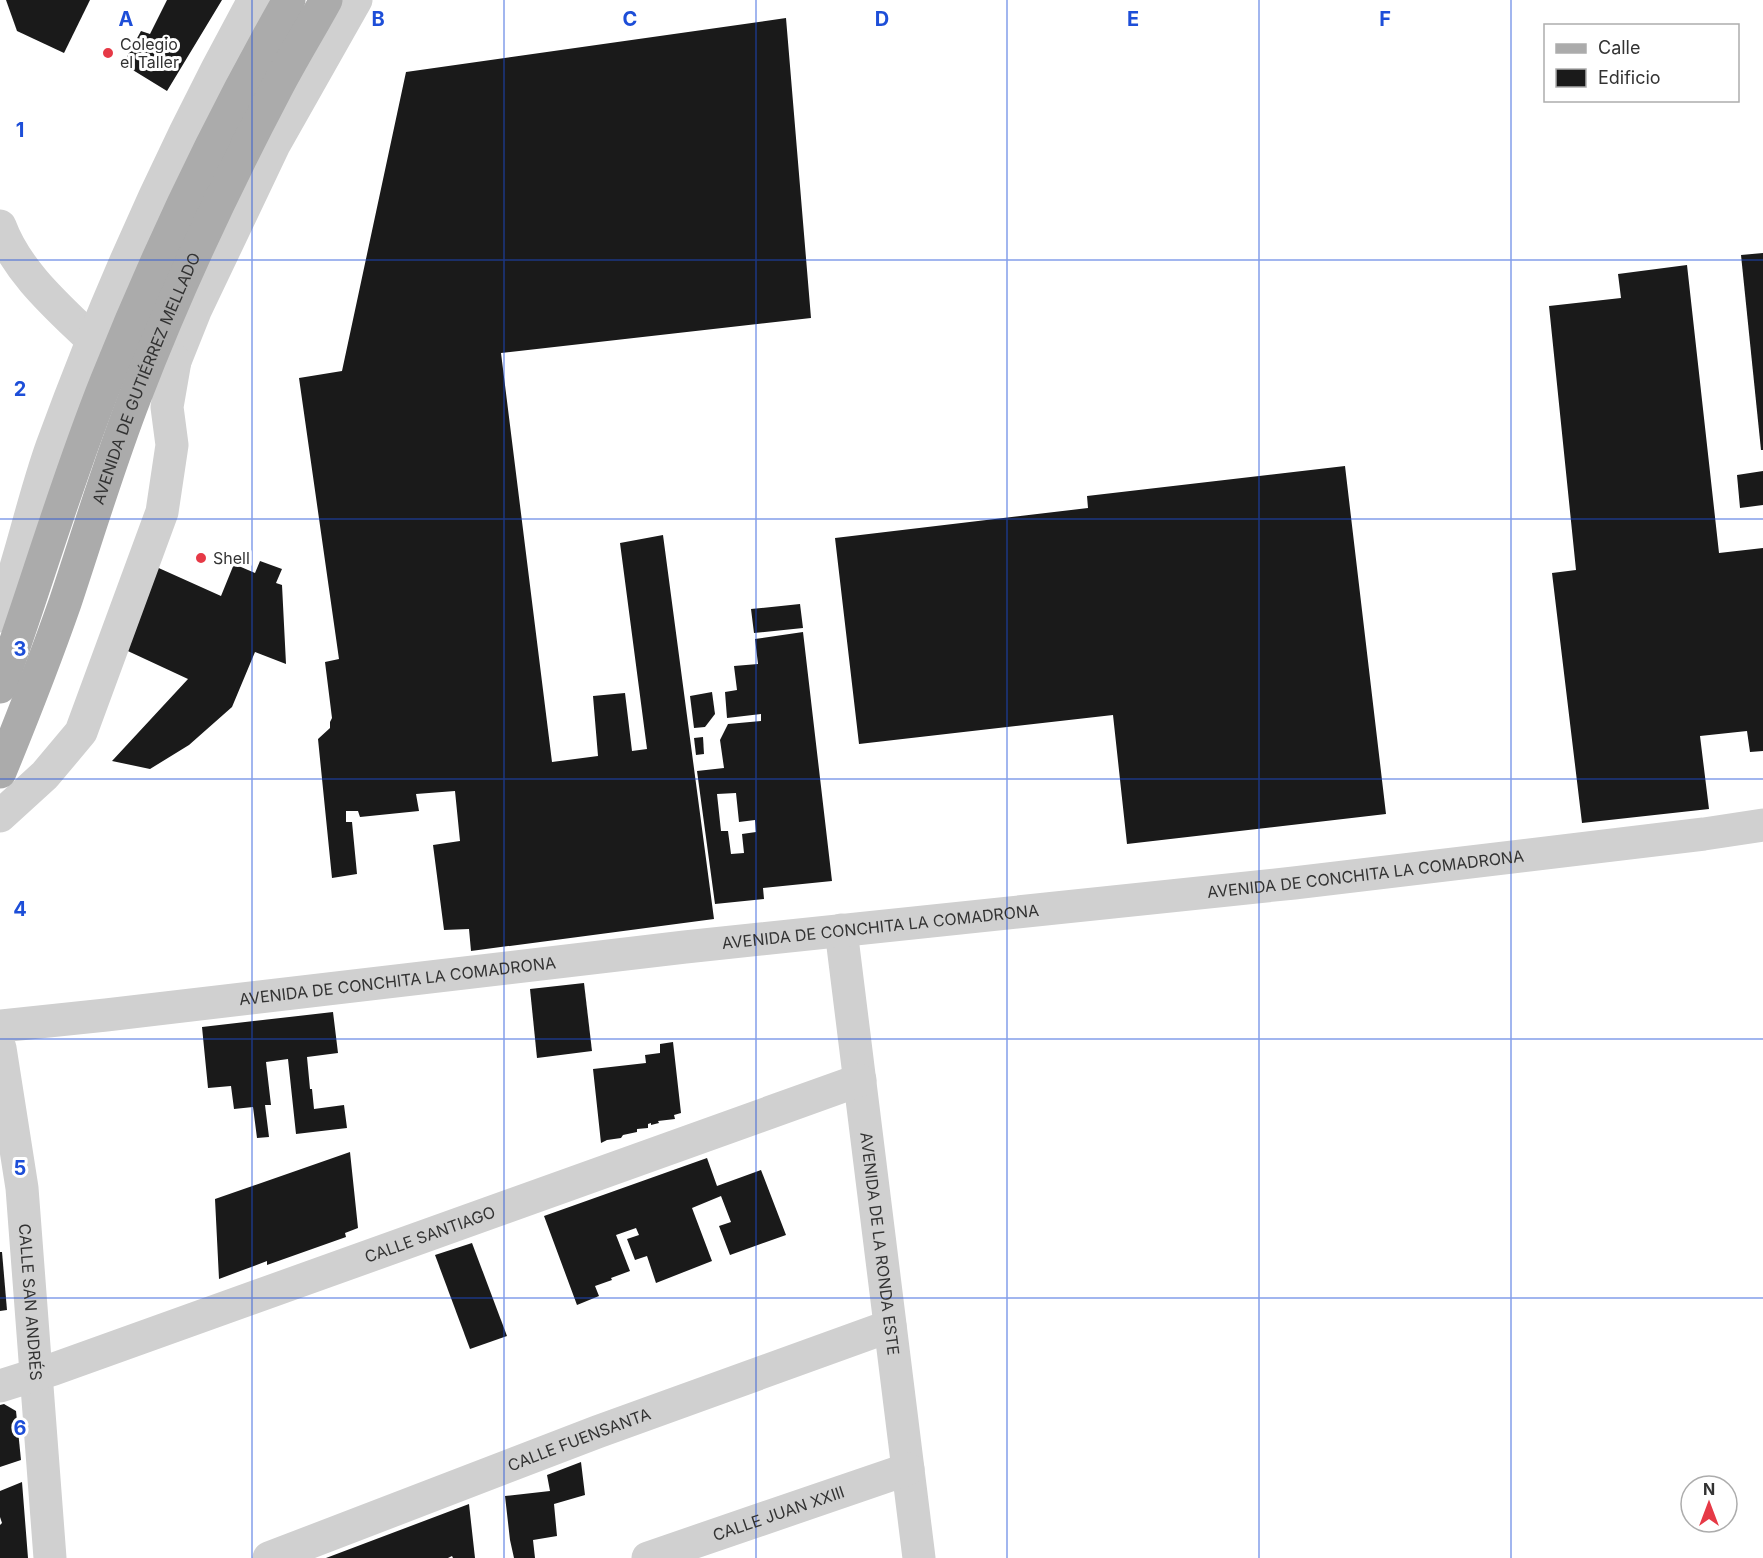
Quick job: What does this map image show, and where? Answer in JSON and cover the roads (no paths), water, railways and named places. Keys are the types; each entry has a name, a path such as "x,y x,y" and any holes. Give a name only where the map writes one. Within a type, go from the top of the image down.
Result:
{"main road":[{"name":"AVENIDA DE GUTIÉRREZ MELLADO","path":"0,687 105,383 192,186 246,76 289,0"},
{"name":"AVENIDA DE GUTIÉRREZ MELLADO","path":"0,772 34,688 136,395 174,304 221,200 275,91 326,0"}],"street":[{"path":"0,616 51,449 92,340 169,165 220,61 254,0"},
{"path":"0,816 45,775 81,732 162,512 172,445 166,407 175,361 195,311 274,145 356,0"},
{"path":"0,226 4,238 38,287 92,340"},
{"path":"136,395 175,361"},
{"name":"AVENIDA DE CONCHITA LA COMADRONA","path":"0,1026 841,930 1294,883 1763,825"},
{"name":"AVENIDA DE LA RONDA ESTE","path":"841,930 919,1558"},
{"name":"CALLE SAN ANDRÉS","path":"0,1048 11,1192 37,1374 50,1558"},
{"name":"CALLE SANTIAGO","path":"0,1386 860,1080"},
{"name":"CALLE FUENSANTA","path":"269,1558 597,1432 890,1326"},
{"name":"CALLE JUAN XXIII","path":"648,1558 908,1469"}],"place":[{"name":"Colegio el Taller","path":"108,53"},
{"name":"Shell","path":"201,558"}]}
